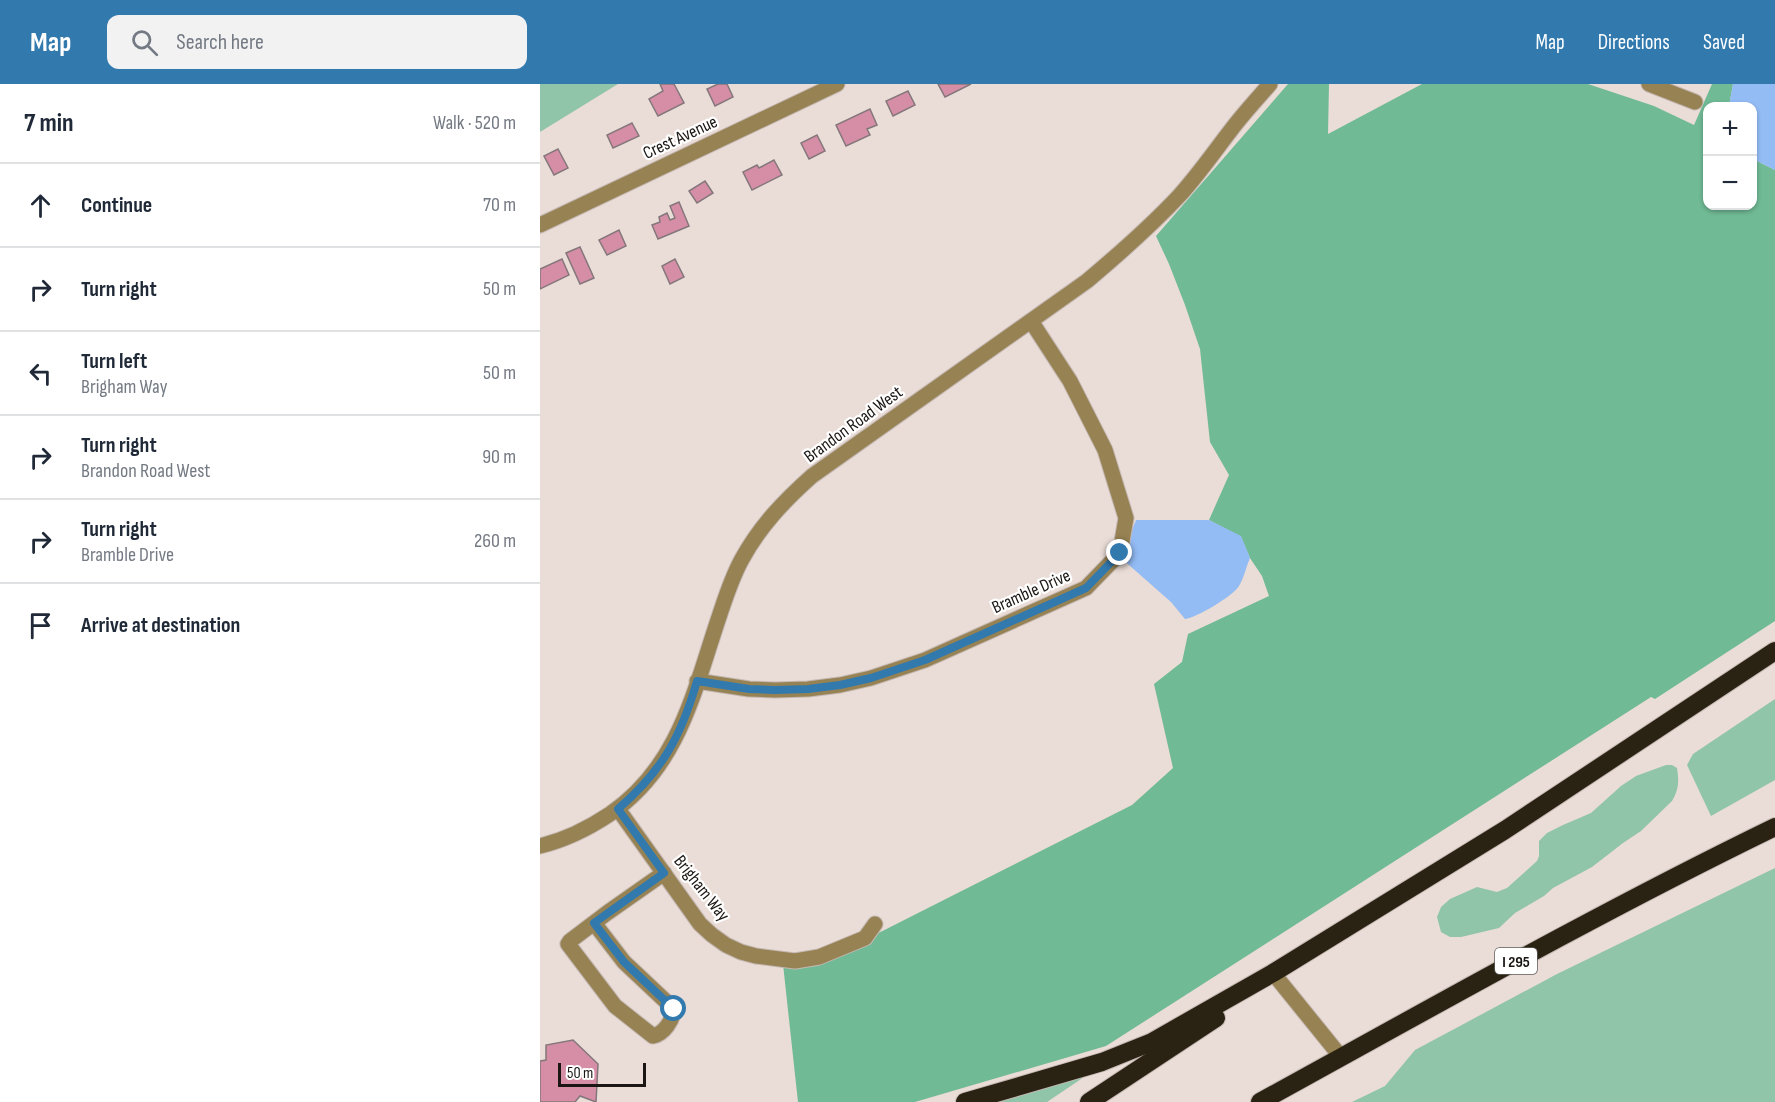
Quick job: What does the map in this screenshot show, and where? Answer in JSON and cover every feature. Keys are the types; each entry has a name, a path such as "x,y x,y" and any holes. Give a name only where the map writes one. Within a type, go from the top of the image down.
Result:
{"highway":[{"path":"965,1102 1102,1062 1139,1048 1273,973 1505,830 1775,651"},
{"name":"I 295","path":"1260,1102 1678,875 1775,827"},
{"path":"1089,1102 1249,997 1273,973"},
{"path":"1276,1102 1440,1003"}],"street":[{"name":"Crest Avenue","path":"540,225 837,84"},
{"name":"Brandon Road West","path":"540,846 574,835 618,809 652,775 667,754 680,731 730,584 741,560 755,537 786,500 812,476 1087,281 1148,228 1180,194 1270,84"},
{"path":"1648,84 1695,102"},
{"name":"Bramble Drive","path":"697,681 749,689 775,690 808,689 871,678 925,660 1086,588 1120,553 1126,518 1105,450 1070,381 1030,321"},
{"name":"Brigham Way","path":"618,809 700,924 726,945 741,952 788,961 819,957 865,938 875,924"},
{"path":"594,923 624,962 674,1009 675,1012 659,1035 653,1036 615,1006 568,945 594,923 664,873"},
{"path":"1273,973 1341,1058"}],"green space":[{"path":"540,84 618,84 540,132"},
{"path":"1288,84 1329,84 1328,134 1422,84 1588,84 1654,106 1694,125 1703,104 1703,210 1757,210 1757,161 1775,170 1775,621 1655,699 1651,697 1106,1046 915,1102 798,1102 783,964 835,955 1132,805 1173,768 1154,684 1182,662 1188,634 1269,596 1262,576 1250,558 1241,537 1209,520 1229,475 1210,442 1200,349 1185,305 1156,236"},
{"path":"1712,84 1733,84 1730,102 1704,102"},
{"path":"1775,699 1775,780 1711,816 1687,765 1693,754"},
{"path":"1666,765 1677,768 1676,793 1672,801 1641,831 1592,867 1553,888 1515,913 1499,928 1461,937 1450,937 1441,932 1437,917 1441,907 1450,899 1477,887 1497,892 1507,888 1537,861 1539,841 1547,833 1591,813 1621,786 1636,776"},
{"path":"1775,868 1775,1102 1352,1102 1385,1086 1415,1050 1557,974"},
{"path":"1090,1073 1047,1102 992,1102"}],"water":[{"path":"1733,84 1775,84 1775,170 1757,161 1757,102 1730,102"},
{"path":"1136,520 1209,520 1241,536 1250,558 1239,586 1214,606 1185,619 1171,602 1121,558"}],"building":[{"path":"660,84 674,84 684,103 658,116 649,99 663,91"},
{"path":"718,84 727,84 733,97 715,106 707,89"},
{"path":"938,84 971,84 945,97"},
{"path":"908,91 915,105 893,116 886,101"},
{"path":"870,109 877,125 867,129 870,135 846,146 836,125"},
{"path":"632,123 639,136 613,148 607,135"},
{"path":"817,135 825,151 809,159 801,143"},
{"path":"558,149 568,168 554,175 544,156"},
{"path":"774,160 782,175 752,190 743,172 757,165 759,168"},
{"path":"705,181 713,193 697,203 689,191"},
{"path":"679,202 689,226 658,239 652,225 660,222 659,217 667,213 670,220 675,218 670,206"},
{"path":"619,230 626,246 607,255 599,240"},
{"path":"580,247 594,278 580,284 566,253"},
{"path":"562,259 569,275 540,289 540,269"},
{"path":"675,259 684,277 670,284 662,266"},
{"path":"573,1040 598,1064 596,1102 580,1096 575,1102 540,1102 540,1061 546,1060 546,1045"}],"route":[{"path":"674,1009 624,962 594,923 664,873 618,809 652,775 667,754 680,731 697,681 749,689 808,689 840,685 902,669 1086,588 1120,553"}]}
